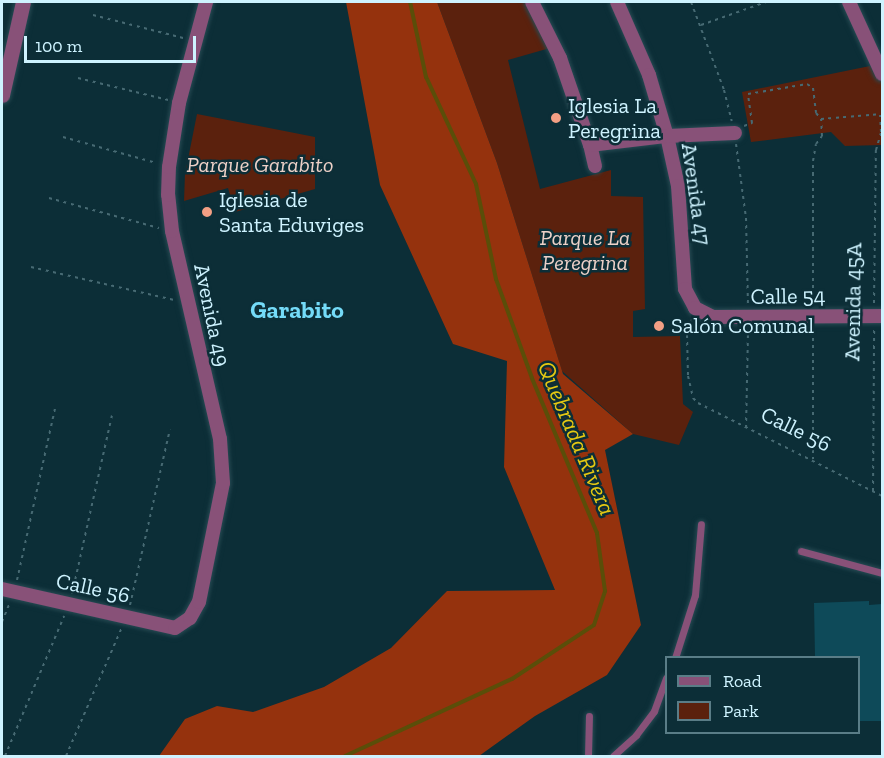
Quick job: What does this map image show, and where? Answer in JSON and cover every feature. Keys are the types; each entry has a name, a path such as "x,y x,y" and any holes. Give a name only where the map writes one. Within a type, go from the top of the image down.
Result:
{"street":[{"path":"2,95 23,2"},
{"name":"Avenida 49","path":"175,628 190,618 199,602 223,483 220,440 172,231 169,166 180,103 206,2"},
{"path":"532,2 560,58 590,144 595,166"},
{"name":"Avenida 47","path":"617,2 649,75 667,136 678,186 686,289 695,308"},
{"path":"849,2 881,66"},
{"path":"590,144 734,131"},
{"name":"Calle 54","path":"695,308 713,317 878,316"},
{"name":"Calle 56","path":"8,591 175,628"}],"lane":[{"path":"675,656 695,595 701,524"},
{"path":"801,551 882,573"},
{"path":"613,756 636,735 654,711 665,681"},
{"path":"588,756 590,716"}],"path":[{"path":"691,2 724,90 734,131 746,218 748,317 746,428"},
{"path":"701,25 766,2"},
{"path":"93,15 195,42"},
{"path":"78,78 180,103"},
{"path":"734,131 751,125 748,96 750,93 807,84 813,88 816,113 821,119 822,136 816,144 813,161 813,459"},
{"path":"821,119 881,114"},
{"name":"Avenida 45A","path":"873,491 878,316 876,150 882,132 881,114"},
{"path":"63,137 169,166"},
{"path":"49,198 172,231"},
{"path":"31,267 190,303"},
{"name":"Calle 56","path":"695,308 687,335 688,376 693,398 705,407 813,459 882,496"},
{"path":"2,622 56,404"},
{"path":"5,756 69,603 112,415"},
{"path":"66,756 127,616 170,429"}],"green space":[{"name":"Parque La Peregrina","path":"437,2 527,2 550,48 508,60 540,189 611,170 611,196 643,197 645,309 633,311 633,337 680,336 683,404 693,412 679,445 633,434 562,371 497,163"},
{"path":"870,66 882,81 882,145 845,146 831,132 751,142 742,92"},
{"name":"Parque Garabito","path":"197,114 315,137 315,189 235,212 228,188 184,201 185,174"}],"shaded area":[{"path":"346,2 437,2 497,163 563,374 633,434 605,450 641,625 607,675 535,716 479,756 159,756 185,719 217,706 253,712 324,687 391,648 447,591 555,590 504,467 507,361 453,344 380,185"}],"building":[{"path":"869,601 869,605 882,604 882,721 860,721 860,656 815,656 814,603"}],"waterway":[{"name":"Quebrada Rivera","path":"345,756 512,679 594,625 605,591 597,533 532,378 496,279 476,184 426,77 410,2"}],"place":[{"name":"Iglesia La Peregrina","path":"556,118"},
{"name":"Iglesia de Santa Eduviges","path":"207,212"},
{"name":"Salón Comunal","path":"659,326"}],"district":[{"name":"Garabito","path":"297,310"}]}
